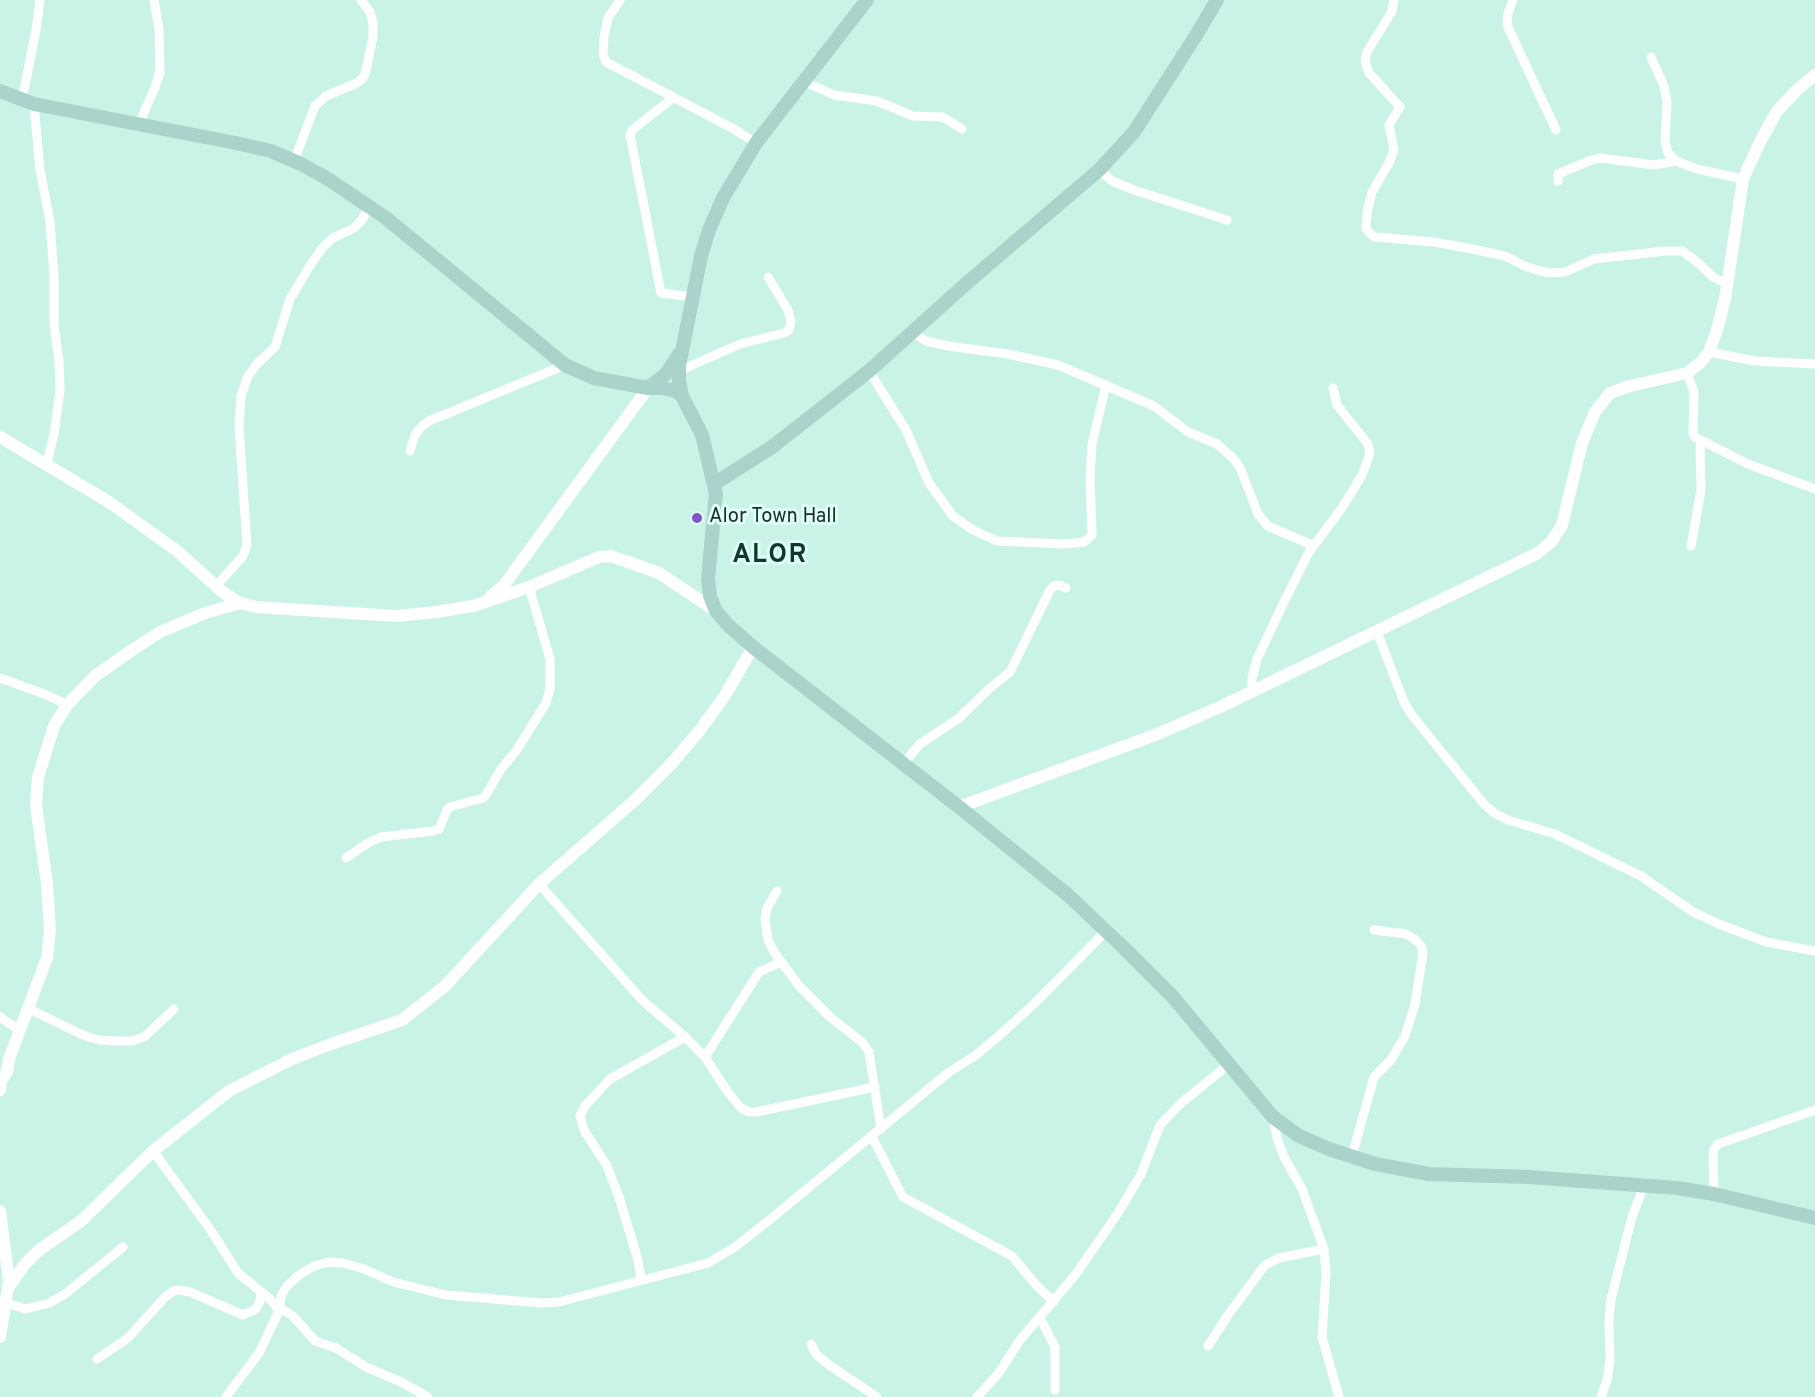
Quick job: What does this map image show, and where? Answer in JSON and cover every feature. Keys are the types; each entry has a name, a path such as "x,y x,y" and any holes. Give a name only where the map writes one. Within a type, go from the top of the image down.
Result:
{"main road":[{"path":"867,0 756,143 723,198 701,256 679,371 682,396 702,435 716,494 708,579 710,597 716,610 728,625 753,647 959,807 1069,896 1173,997 1274,1117 1299,1136 1329,1149 1375,1164 1429,1174 1529,1177 1677,1188 1714,1194 1815,1218"},
{"path":"714,484 772,447 869,371 968,282 1099,170 1134,132 1216,0"},
{"path":"0,91 28,102 236,142 271,151 294,161 328,178 386,218 565,365 594,378 676,391 682,396"},
{"path":"648,388 666,374 683,347"}],"street":[{"path":"40,0 28,102 50,222 54,276 54,325 60,381 54,434 47,464"},
{"path":"140,124 159,72 159,30 154,0"},
{"path":"294,161 315,106 326,96 357,83 366,71 373,36 373,23 370,12 361,0"},
{"path":"620,0 608,18 603,54 606,63 734,129 756,143"},
{"path":"1394,0 1392,11 1367,52 1365,61 1369,73 1400,107 1389,125 1394,150 1372,192 1366,228 1370,233 1376,237 1434,242 1505,256 1527,267 1548,273 1565,272 1603,258 1682,251 1713,277 1727,284"},
{"path":"1513,0 1508,13 1507,25 1556,130"},
{"path":"1651,57 1664,86 1667,102 1668,153 1676,161 1697,169 1743,178"},
{"path":"959,807 1155,735 1252,692 1538,553 1552,542 1562,525 1582,443 1595,412 1602,402 1610,393 1630,386 1687,373 1709,352 1717,330 1727,284 1743,178 1777,111 1814,77"},
{"path":"803,81 834,95 876,101 913,116 944,117 962,129"},
{"path":"673,98 637,126 630,135 661,293 693,297"},
{"path":"1558,181 1558,174 1600,158 1654,165 1676,161"},
{"path":"1099,170 1112,181 1134,190 1227,220"},
{"path":"216,586 243,556 248,544 239,428 241,396 247,378 256,365 275,347 290,299 323,247 333,238 354,228 370,207"},
{"path":"679,371 740,344 789,330 791,322 788,310 768,278"},
{"path":"913,333 926,341 948,346 1008,354 1058,365 1154,406 1188,432 1217,444 1235,460 1258,514 1268,526 1314,546"},
{"path":"1709,352 1755,361 1815,364"},
{"path":"410,451 415,435 429,421 565,365"},
{"path":"869,371 906,430 929,483 952,516 973,530 997,541 1065,544 1084,542 1092,535 1090,479 1092,444 1106,385"},
{"path":"1687,373 1694,399 1693,433 1700,441 1757,468 1815,489"},
{"path":"484,602 510,577 648,388"},
{"path":"1252,692 1252,678 1257,659 1314,546 1362,475 1370,453 1368,444 1337,405 1333,388"},
{"path":"0,437 128,516 240,603 256,607 396,616 436,612 473,606 529,587 599,557 611,556 659,573 716,610"},
{"path":"1691,546 1701,490 1700,441"},
{"path":"510,577 509,586 516,590"},
{"path":"903,764 920,744 959,718 1010,672 1050,590 1059,585 1066,588"},
{"path":"346,858 381,837 439,829 450,807 483,798 486,795 501,769 516,751 546,703 550,689 550,659 529,587"},
{"path":"0,1090 19,1030 47,958 50,930 47,884 36,805 38,777 54,726 67,705 95,676 132,650 160,632 205,613 240,603"},
{"path":"1377,632 1404,702 1411,714 1483,803 1494,813 1508,820 1555,834 1641,876 1693,912 1719,924 1766,942 1815,951"},
{"path":"8,1288 25,1264 39,1250 81,1221 153,1151 209,1106 254,1077 331,1044 402,1020 445,986 539,884 635,800 672,763 724,698 753,647"},
{"path":"0,678 67,705"},
{"path":"539,884 642,1000 705,1057 741,1108 749,1112 875,1087"},
{"path":"777,891 767,908 765,919 768,940 800,987 830,1017 863,1043 872,1060 881,1130"},
{"path":"1352,1156 1374,1077 1391,1060 1405,1036 1415,1004 1423,953 1422,946 1406,934 1374,930"},
{"path":"264,1294 274,1294 314,1266 329,1262 343,1263 364,1269 401,1285 446,1295 542,1303 559,1302 708,1263 735,1247 948,1073 976,1055 1000,1035 1106,931"},
{"path":"705,1057 759,972 781,962"},
{"path":"29,1009 85,1036 115,1041 132,1041 144,1037 174,1009"},
{"path":"0,1017 19,1030"},
{"path":"641,1280 638,1260 619,1197 607,1166 584,1130 580,1116 585,1106 610,1079 685,1037"},
{"path":"977,1397 998,1374 1020,1340 1076,1274 1118,1213 1141,1174 1160,1125 1180,1104 1228,1065"},
{"path":"1714,1194 1713,1156 1718,1144 1815,1110"},
{"path":"1274,1117 1276,1138 1302,1189 1323,1250 1326,1273 1323,1337 1339,1397"},
{"path":"872,1137 903,1197 908,1202 1012,1256 1036,1285 1054,1302"},
{"path":"153,1151 210,1229 238,1273 279,1309 293,1316 315,1341 336,1348 366,1367 428,1397"},
{"path":"1601,1397 1607,1380 1610,1360 1611,1299 1629,1227 1644,1185"},
{"path":"0,1211 6,1250 8,1288 0,1337"},
{"path":"7,1303 25,1309 49,1303 65,1294 123,1247"},
{"path":"1208,1346 1265,1265 1279,1258 1323,1250"},
{"path":"225,1397 259,1353 287,1286"},
{"path":"97,1359 128,1338 173,1291 190,1292 243,1315 256,1309 264,1294"},
{"path":"1040,1318 1055,1347 1055,1390"},
{"path":"811,1344 816,1354 829,1365 877,1397"}],"place":[{"name":"Alor Town Hall","path":"697,518"}],"district":[{"name":"ALOR","path":"770,557"}]}
